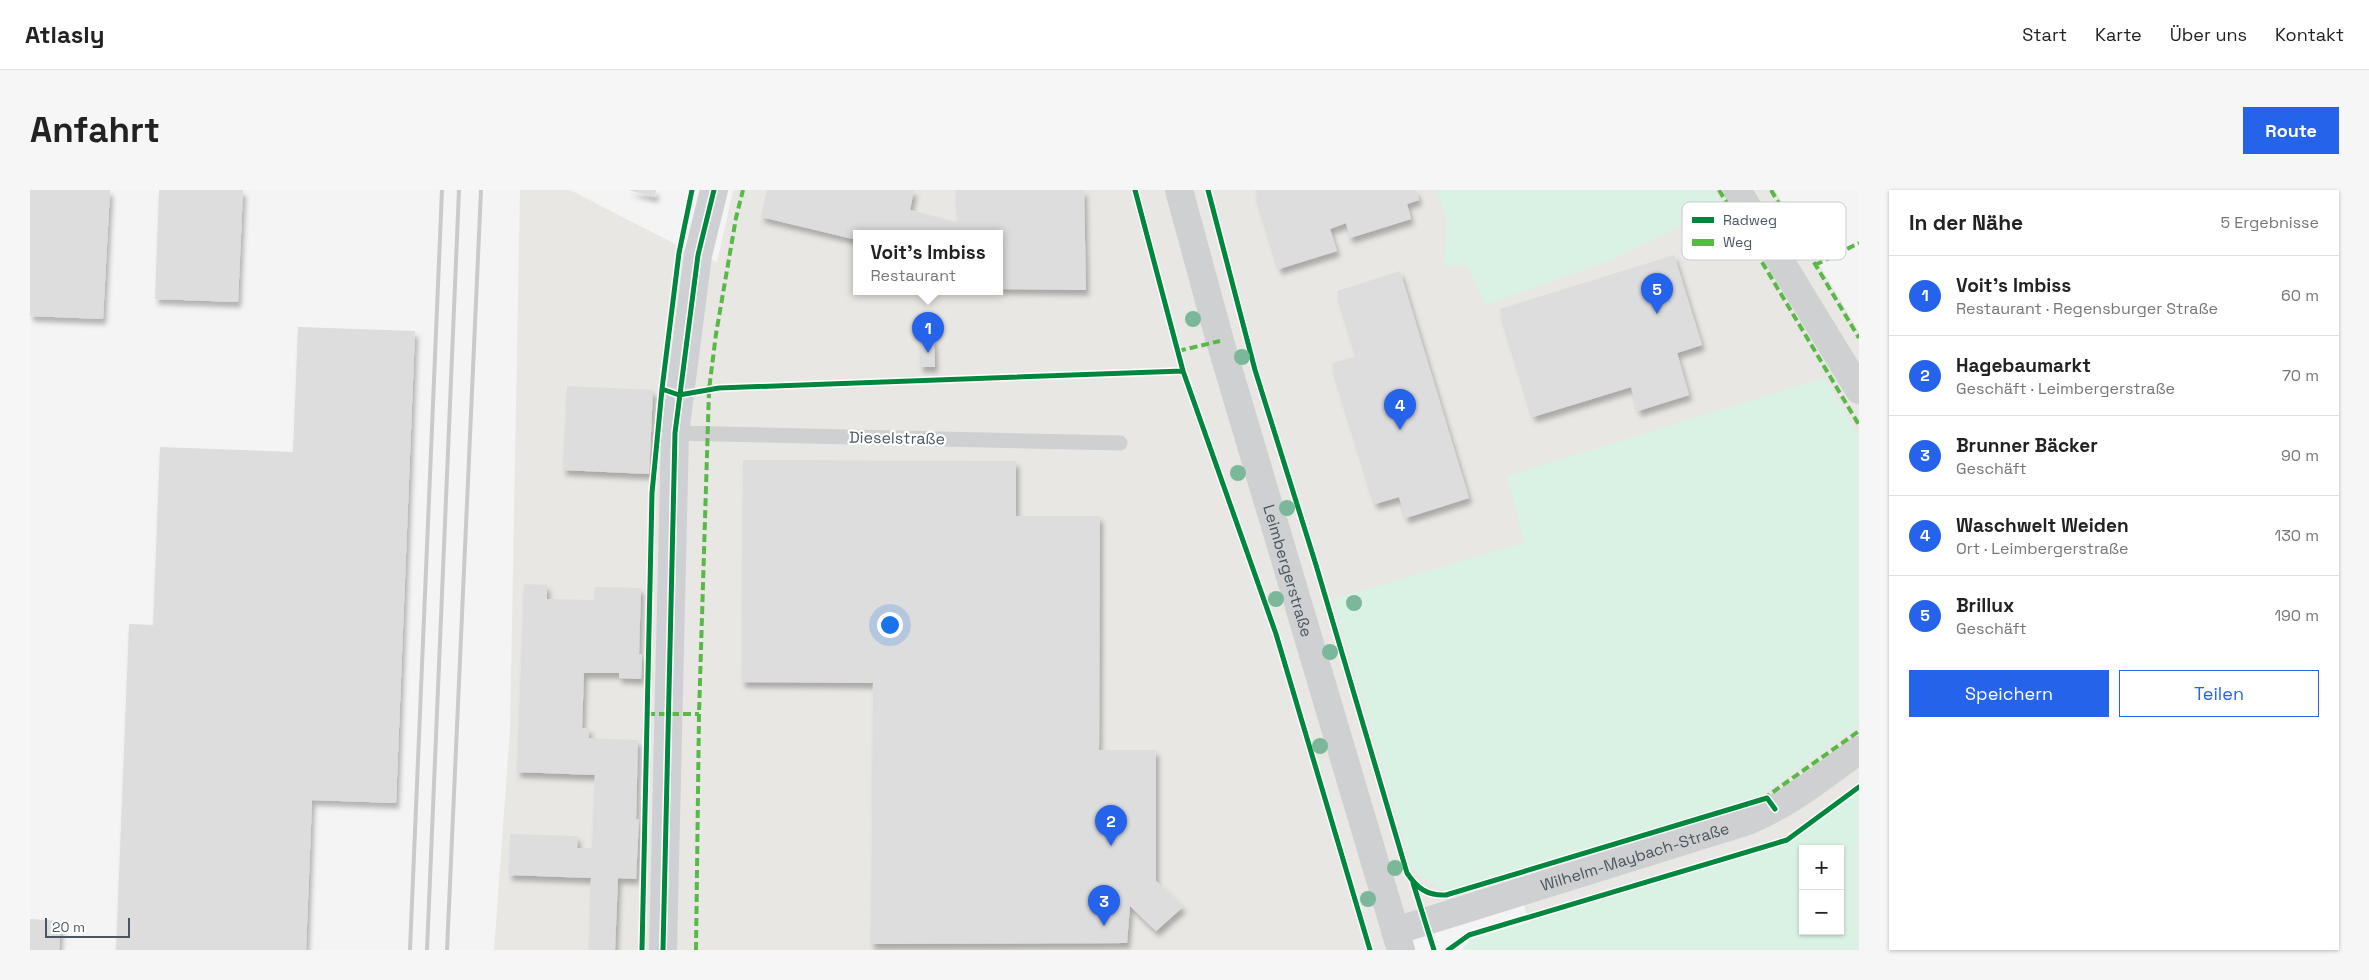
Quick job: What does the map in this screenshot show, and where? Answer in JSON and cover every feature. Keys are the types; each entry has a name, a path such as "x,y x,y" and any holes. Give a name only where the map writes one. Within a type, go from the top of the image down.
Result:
{"main road":[{"path":"662,950 675,433 698,255 714,190"}],"street":[{"name":"Leimbergerstraße","path":"1179,190 1220,341 1398,941"},
{"path":"1737,190 1744,202"},
{"path":"1780,260 1859,390"},
{"name":"Wilhelm-Maybach-Straße","path":"1398,941 1752,819 1775,809 1798,795 1859,750"}],"lane":[{"name":"Dieselstraße","path":"675,433 1120,442"}],"shaded area":[{"path":"520,190 570,190 683,248 717,262 733,190 1775,190 1782,202 1682,202 1682,260 1817,260 1859,331 1859,792 1788,844 1529,923 1520,892 1435,918 1401,950 494,950 510,730"}],"green space":[{"path":"1437,190 1714,190 1721,202 1682,202 1682,226 1611,260 1486,305 1467,265 1444,266 1447,220"},
{"path":"1824,378 1859,436 1859,725 1764,794 1458,888 1444,891 1416,873 1411,864 1333,599 1524,543 1507,476"},
{"path":"1859,792 1859,950 1462,950 1469,940 1788,844"}],"building":[{"path":"30,190 110,190 103,319 30,316"},
{"path":"159,190 243,190 238,302 155,299"},
{"path":"628,190 656,190 655,197"},
{"path":"767,190 914,190 910,210 957,222 956,190 1084,190 1086,290 1003,289 1003,230 853,230 853,239 761,217"},
{"path":"1255,190 1416,190 1419,200 1407,204 1411,219 1350,238 1346,223 1330,229 1337,251 1279,269"},
{"path":"1674,255 1702,345 1677,353 1689,395 1638,411 1631,387 1533,417 1500,309"},
{"path":"1400,271 1469,498 1406,518 1399,497 1375,504 1332,363 1357,356 1337,291"},
{"path":"298,327 415,331 396,803 312,800 306,950 116,950 129,624 153,625 160,447 293,452"},
{"path":"919,338 934,338 935,367 920,367"},
{"path":"567,386 653,390 649,474 563,470"},
{"path":"743,460 1016,461 1016,516 1100,516 1099,750 1156,750 1156,881 1183,907 1156,931 1130,906 1127,943 871,944 873,683 742,682"},
{"path":"524,584 547,585 547,599 594,600 595,587 641,588 639,654 642,654 641,679 619,678 619,673 584,673 582,728 589,728 589,738 638,740 636,820 639,819 636,879 618,878 615,950 589,950 591,878 509,875 510,834 578,836 577,848 592,848 595,775 517,772"},
{"path":"30,919 61,921 59,950 30,950"}],"railway":[{"path":"410,950 442,190"},
{"path":"427,950 459,190"},
{"path":"447,950 481,190"}],"marked path":[{"path":"696,950 699,714 709,390 716,334 736,218 743,190"},
{"path":"1719,190 1726,202"},
{"path":"1771,190 1778,202"},
{"path":"1846,250 1859,243"},
{"path":"1761,260 1859,425"},
{"path":"1813,260 1859,338"},
{"path":"1815,265 1825,260"},
{"path":"1178,351 1220,341"},
{"path":"647,714 699,714"},
{"path":"1763,799 1859,731"}],"cycle path":[{"path":"692,190 679,253 662,389 679,395 719,388 1183,371"},
{"path":"663,950 675,433 698,255 714,190"},
{"path":"1135,190 1183,371 1276,634 1370,950"},
{"path":"1208,190 1255,370 1316,565 1407,873 1415,883 1423,890 1433,894 1446,895 1767,798 1775,809"},
{"path":"642,950 652,493 662,389"},
{"path":"1448,950 1469,935 1787,840 1859,787"},
{"path":"1413,883 1434,950"}],"place":[{"name":"Brillux","path":"1657,314"},
{"name":"Voit's Imbiss","path":"928,353"},
{"name":"Waschwelt Weiden","path":"1400,430"},
{"name":"Hagebaumarkt","path":"1111,846"},
{"name":"Brunner Bäcker","path":"1104,926"}]}
